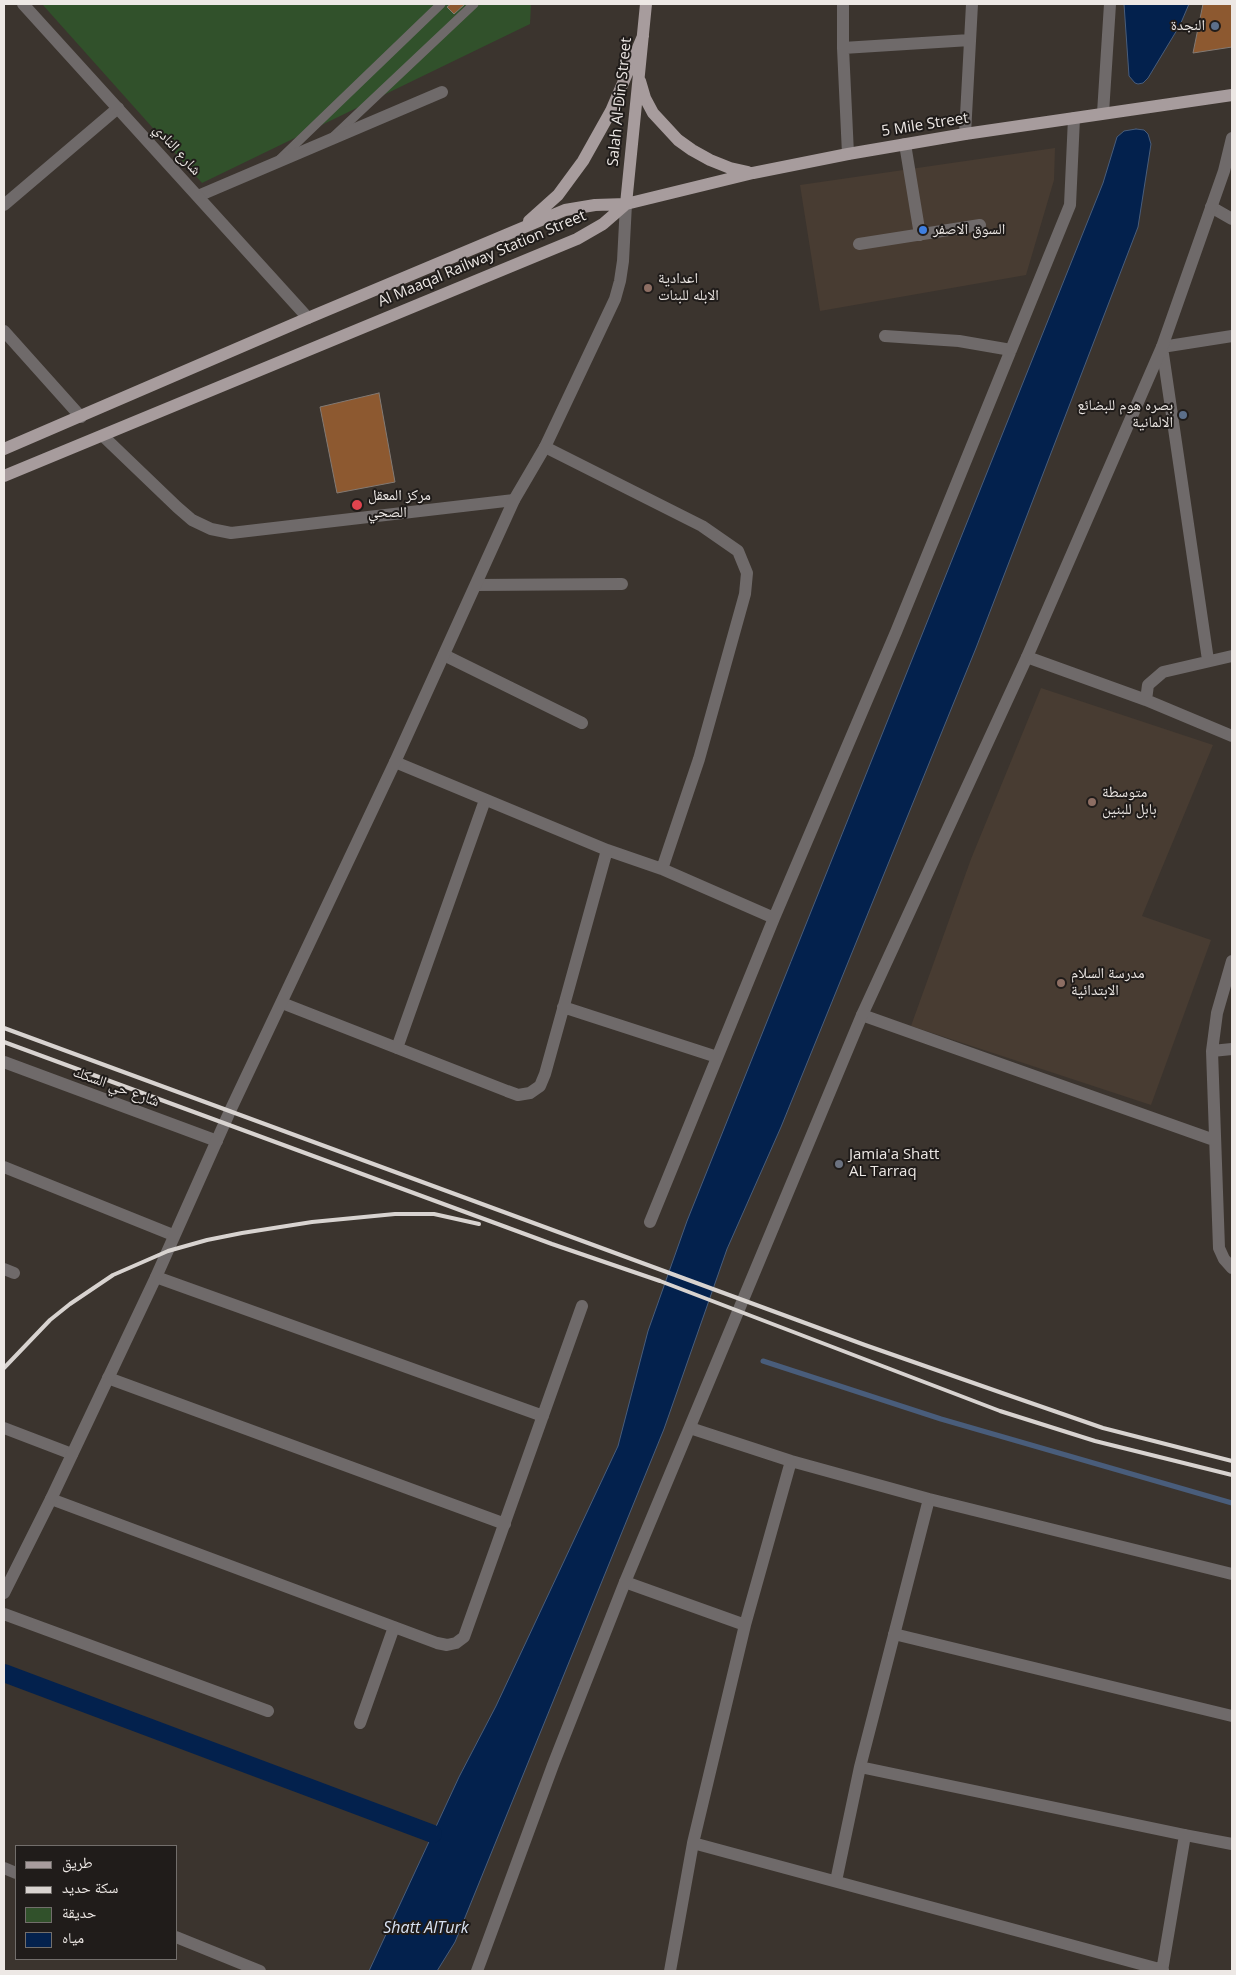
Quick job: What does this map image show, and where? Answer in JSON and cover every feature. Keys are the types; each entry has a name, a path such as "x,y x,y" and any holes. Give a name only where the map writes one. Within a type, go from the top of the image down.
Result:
{"main road":[{"name":"Salah Al-Din Street","path":"626,204 646,4"},
{"path":"518,229 558,195 583,161 611,111 643,36"},
{"path":"638,75 645,98 653,113 678,140 692,150 724,166 753,173"},
{"name":"5 Mile Street","path":"626,204 753,173 848,154 965,134 1232,95"},
{"name":"Al Maaqal Railway Station Street","path":"4,449 565,210 595,205 626,204"},
{"name":"Al Maaqal Railway Station Street","path":"4,476 577,238 603,224 626,204"}],"street":[{"name":"شارع النادي","path":"23,4 308,318"},
{"path":"843,4 848,154"},
{"path":"965,134 972,4"},
{"path":"1103,114 1110,4"},
{"path":"843,48 970,40"},
{"path":"198,196 442,92"},
{"path":"4,205 118,108"},
{"path":"650,1222 774,918 896,632 1070,204 1074,118"},
{"path":"477,1971 553,1765 625,1582 862,1015 1027,656 1162,347 1224,171 1232,138"},
{"path":"905,144 920,235"},
{"path":"4,1593 156,1278 173,1235 395,762 514,500 545,447 615,299 623,261 626,204"},
{"path":"1211,207 1232,219"},
{"path":"860,244 980,225"},
{"path":"4,332 81,417"},
{"path":"885,336 959,341 1011,350"},
{"path":"1162,347 1232,336"},
{"path":"1162,347 1208,660"},
{"path":"103,436 192,520 211,529 231,533 514,500"},
{"path":"545,447 702,526 738,551 747,573 746,594 702,750 662,869"},
{"path":"476,585 622,584"},
{"path":"444,656 582,723"},
{"path":"1027,656 1146,700 1232,736"},
{"path":"1146,700 1148,685 1163,672 1208,660 1232,656"},
{"path":"395,762 607,850 662,869 774,918"},
{"path":"397,1048 485,800"},
{"path":"282,1004 518,1096 530,1093 540,1086 545,1074 607,850"},
{"path":"1232,961 1216,1013 1212,1051 1218,1248 1232,1268"},
{"path":"564,1007 717,1057"},
{"path":"862,1015 1214,1140"},
{"path":"1212,1051 1232,1049"},
{"name":"شارع حي السكك","path":"4,1062 217,1141"},
{"path":"4,1167 173,1235"},
{"path":"156,1278 543,1416"},
{"path":"51,1499 394,1627 447,1645 456,1643 464,1636 582,1306"},
{"path":"108,1378 505,1524"},
{"path":"4,1428 72,1454"},
{"path":"690,1428 791,1461 929,1499 1232,1574"},
{"path":"670,1971 693,1844 745,1625 791,1461"},
{"path":"836,1881 860,1767 929,1499"},
{"path":"625,1582 745,1625"},
{"path":"4,1614 268,1711"},
{"path":"360,1723 394,1627"},
{"path":"894,1634 1232,1716"},
{"path":"860,1767 1185,1836 1232,1844"},
{"path":"693,1844 836,1881 1162,1971 1185,1836"},
{"path":"178,1939 260,1971"}],"lane":[{"path":"276,162 440,4"},
{"path":"330,139 474,4"}],"shaded area":[{"name":"السوق الاصفر","path":"1055,148 1054,180 1026,275 820,311 800,185"},
{"path":"1041,688 1213,745 1142,916 1211,940 1151,1105 911,1026 971,859"}],"green space":[{"path":"42,4 531,4 530,24 202,183"}],"water":[{"path":"1124,4 1189,4 1180,25 1148,78 1143,83 1135,83 1129,76"},
{"name":"Shatt AlTurk","path":"1144,130 1148,134 1151,144 1138,227 976,648 781,1127 727,1249 664,1429 455,1942 437,1971 369,1971 459,1777 496,1706 618,1446 648,1331 687,1221 1103,183 1117,137 1124,131"}],"building":[{"path":"451,4 465,4 454,14 447,7"},
{"name":"النجدة","path":"1203,4 1232,4 1232,47 1193,53"},
{"path":"379,393 395,482 337,493 320,407"}],"waterway":[{"path":"763,1361 941,1419 1232,1503"},
{"path":"4,1673 433,1834"}],"railway":[{"path":"4,1028 865,1345 1103,1428 1232,1461"},
{"path":"4,1042 552,1244 660,1281 1000,1411 1095,1441 1232,1475"},
{"path":"4,1368 50,1320 70,1304 113,1275 168,1251 242,1233 312,1222 395,1214 434,1214 479,1224"}],"place":[{"name":"النجدة","path":"1215,26"},
{"name":"السوق الاصفر","path":"923,230"},
{"name":"اعدادية الابله للبنات","path":"648,288"},
{"name":"بصره هوم للبضائع الالمانية","path":"1183,415"},
{"name":"مركز المعقل الصحي","path":"357,505"},
{"name":"متوسطة بابل للبنين","path":"1092,802"},
{"name":"مدرسة السلام الابتدائية","path":"1061,983"},
{"name":"Jamia'a Shatt AL Tarraq","path":"839,1164"}]}
